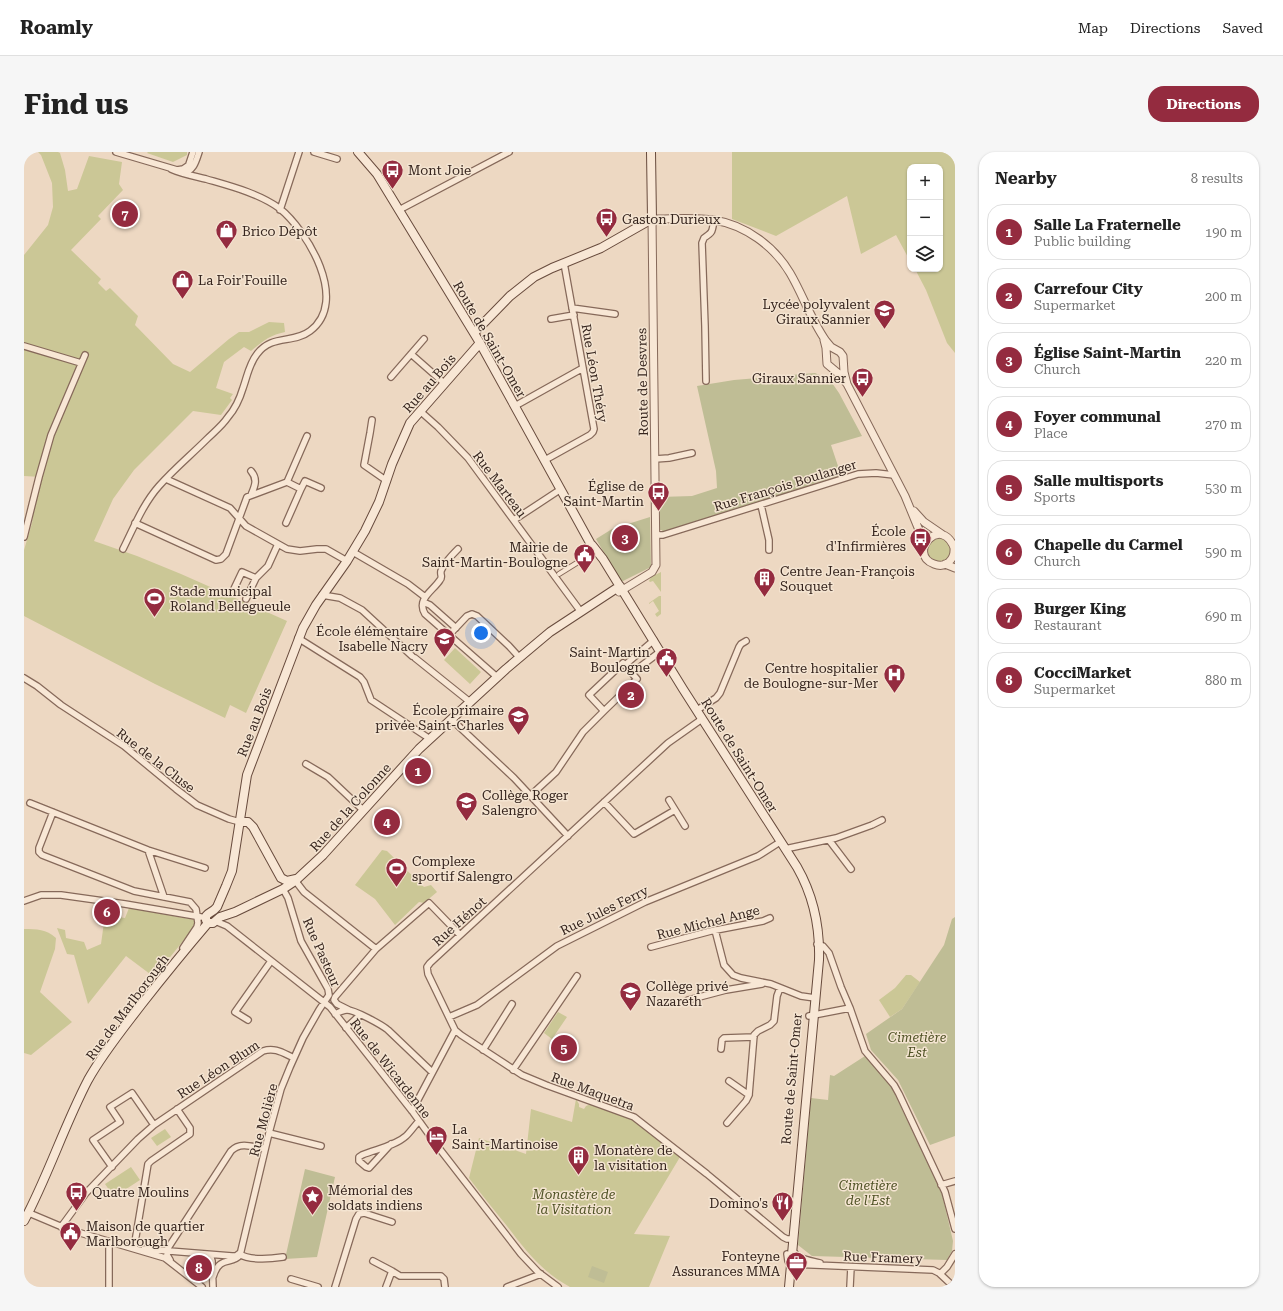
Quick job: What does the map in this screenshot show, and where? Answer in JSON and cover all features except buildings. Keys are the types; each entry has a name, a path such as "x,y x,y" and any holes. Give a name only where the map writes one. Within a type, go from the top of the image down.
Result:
{"main road":[{"name":"Route de Saint-Omer","path":"358,152 377,174 480,343 599,560 683,688 797,867 812,903 820,945 811,1015 788,1266"},
{"name":"Route de Desvres","path":"651,152 652,219"},
{"path":"474,333 510,296 541,273 601,248 652,219"},
{"name":"Rue au Bois","path":"209,918 217,906 230,877 247,775 298,638 322,595 353,552 373,514 387,481 392,464 409,426 420,411 480,343"},
{"name":"Rue de la Colonne","path":"209,918 235,912 282,892 319,858 412,756 519,657 581,612 619,589"},
{"path":"240,822 249,823 253,826 281,878 287,881 295,879"},
{"name":"Rue de Marlborough","path":"24,1221 77,1104 95,1069 116,1037 209,918"},
{"path":"785,1287 788,1266"},
{"path":"788,1266 789,1287"}],"street":[{"path":"116,152 181,172 190,171 199,152"},
{"path":"190,171 193,152"},
{"path":"280,210 299,152"},
{"path":"314,152 337,159"},
{"path":"399,210 509,152"},
{"path":"196,161 195,171 204,179"},
{"path":"123,549 146,503 156,490 228,417 236,404 253,360 260,350 272,342 297,337 307,333 318,324 325,310 326,303 326,290 323,274 318,261 302,234 280,210 257,196 204,179 190,171 171,168"},
{"path":"652,219 714,220 738,228 761,241 773,251 790,273 823,337 826,345 827,364 841,376 847,384"},
{"name":"Route de Desvres","path":"619,589 652,572 656,568 652,219"},
{"path":"706,381 702,243 704,238 712,232 714,220"},
{"name":"Rue Léon Théry","path":"545,460 590,435 594,431 564,263"},
{"path":"572,308 615,314"},
{"path":"551,319 574,315"},
{"path":"823,337 836,351 843,355 844,375 847,384 905,496 919,530 924,547 924,554 929,561 935,565 944,564 955,568"},
{"path":"391,377 424,339"},
{"path":"24,346 81,363"},
{"path":"826,357 831,352 836,351"},
{"path":"410,354 444,383"},
{"path":"24,537 51,435 84,355"},
{"path":"832,369 839,368 843,364"},
{"path":"515,406 583,368"},
{"name":"Rue Marteau","path":"420,411 465,454 557,576 581,612"},
{"path":"372,420 364,466 387,481"},
{"path":"135,523 218,560 221,559 225,556 234,535 247,497 287,482 307,436"},
{"path":"655,459 669,458 692,453"},
{"path":"251,471 256,481 252,495"},
{"name":"Rue François Boulanger","path":"656,533 662,535 858,474 876,473 894,475"},
{"path":"166,479 230,508 248,527 278,544 296,551 320,548 326,549 347,561"},
{"path":"286,523 305,481 321,488"},
{"path":"287,482 301,489"},
{"path":"514,520 561,489"},
{"path":"905,496 920,518 950,539 955,549 952,558 944,564"},
{"path":"761,505 769,540 768,550"},
{"path":"924,547 930,537 943,535"},
{"path":"246,599 256,578 268,566 278,544"},
{"path":"458,549 441,570 441,580 424,600 422,608 424,613 496,678"},
{"path":"353,552 412,587 424,600 456,628"},
{"path":"557,576 588,556"},
{"path":"233,592 242,572 256,578"},
{"path":"322,595 340,598 362,610 414,657 470,702"},
{"path":"449,635 468,615 474,614 510,646 519,657"},
{"path":"298,638 360,677 364,682 371,700 430,739"},
{"path":"697,710 716,698 720,693 739,647 746,641"},
{"path":"604,711 589,695 623,663 625,665 652,642"},
{"path":"632,673 659,652"},
{"path":"531,795 556,772 583,732 637,679 625,665"},
{"name":"Rue de la Cluse","path":"24,678 124,746 197,805 231,820 240,822"},
{"path":"451,719 514,778 568,836"},
{"name":"Rue Hénot","path":"455,1030 427,972 427,967 430,963 668,743 702,719"},
{"path":"306,764 326,776 363,810"},
{"path":"669,800 685,826"},
{"path":"604,802 634,834 675,810"},
{"path":"30,803 148,850 205,868"},
{"path":"53,812 39,848 39,852 42,855 134,890 190,902 209,918"},
{"path":"785,849 829,840 882,820"},
{"path":"829,840 851,869"},
{"name":"Rue Jules Ferry","path":"449,1016 480,1004 557,946 645,902 758,856 780,842"},
{"path":"148,850 164,897"},
{"path":"281,878 282,892 288,891 292,888 297,888 304,892 376,949"},
{"path":"295,879 304,892"},
{"name":"Rue Pasteur","path":"282,892 301,941 329,991 329,995 325,1002"},
{"path":"24,901 41,895 61,895 130,904 209,918"},
{"path":"432,1072 385,1028 360,1014 337,1004 334,1001 334,998 376,949 429,903 460,935"},
{"path":"231,930 228,926 227,920 235,912"},
{"name":"Rue de Wicardenne","path":"209,918 231,930 325,1002 412,1111 518,1250 528,1262 558,1287"},
{"name":"Rue Michel Ange","path":"651,947 715,930 761,922 770,918"},
{"path":"715,930 722,959 729,971 739,978 767,983 799,996 813,998"},
{"path":"820,945 829,953 865,1051 894,1085 899,1094 946,1195 955,1229"},
{"path":"248,1020 235,1012 271,961"},
{"path":"513,1070 577,976"},
{"path":"688,1000 726,990 767,983"},
{"path":"727,1123 746,1101 749,1095 754,1036 774,1021 777,996 780,988"},
{"name":"Rue Molière","path":"240,1253 269,1133 282,1089 294,1058 308,1029 325,1002"},
{"path":"483,1050 512,1004"},
{"path":"811,1015 850,1008"},
{"path":"335,1014 349,1010"},
{"path":"346,1028 360,1014"},
{"path":"412,1111 455,1030"},
{"name":"Rue Maquetra","path":"455,1030 513,1070 546,1086 634,1117 701,1169 783,1237 791,1239"},
{"path":"721,1049 722,1040 724,1038 754,1036"},
{"name":"Rue Léon Blum","path":"61,1227 84,1196 138,1139 154,1125 263,1052 275,1049 294,1058"},
{"path":"729,1081 749,1095"},
{"path":"112,1167 93,1140 120,1122 110,1107 132,1093 154,1125"},
{"path":"134,1248 148,1166 151,1161 190,1134 190,1128 177,1109"},
{"path":"391,1144 369,1168 359,1160 359,1157 362,1155 391,1144 406,1136 419,1121"},
{"path":"269,1133 321,1146"},
{"path":"171,1262 167,1251 233,1149 237,1146 244,1145 266,1149"},
{"path":"941,1184 955,1181"},
{"path":"28,1213 61,1227 162,1257 171,1262 202,1287"},
{"path":"335,1287 358,1215 364,1213 392,1222"},
{"path":"109,1241 109,1287"},
{"path":"134,1248 210,1255 232,1256 240,1253"},
{"path":"171,1262 172,1256 176,1252"},
{"name":"Rue Framery","path":"789,1252 794,1253 799,1257 830,1266"},
{"path":"240,1253 244,1257 263,1259 283,1257"},
{"path":"213,1277 216,1269 221,1264 226,1261 236,1260 240,1253"},
{"path":"940,1274 948,1267 955,1254"},
{"path":"210,1255 212,1260 213,1287"},
{"path":"373,1261 402,1276 441,1276 444,1279 445,1287"},
{"name":"Rue Framery","path":"788,1266 931,1270 940,1274 954,1287"},
{"path":"850,1287 851,1267"},
{"path":"386,1287 392,1271"},
{"path":"508,1287 541,1274"},
{"path":"290,1279 318,1287"}],"green space":[{"path":"38,152 60,153 65,170 68,191 77,189 89,156 122,162 119,184 123,190 98,216 101,219 71,250 101,279 98,283 106,291 110,288 138,316 135,325 173,364 190,372 239,332 249,332 269,322 284,323 285,332 267,339 251,351 244,347 224,362 216,388 233,394 230,398 232,400 221,415 193,411 134,470 113,499 94,541 137,556 181,574 287,621 246,713 230,705 225,718 155,684 24,616 24,550 32,523 36,493 41,477 24,476 24,255 48,225 53,207 52,183 41,155"},
{"path":"187,152 187,155 173,162 147,153"},
{"path":"732,152 955,152 955,353 947,343 926,290 917,272 943,272 943,164 907,164 907,255 896,235 861,254 847,196 776,236 732,219"},
{"path":"815,373 830,380 839,393 862,436 831,445 841,475 662,533 662,530 660,530 660,497 692,496 717,488 716,471 697,386 734,380"},
{"path":"650,517 651,567 621,582 596,539 612,529"},
{"path":"939,538 947,542 951,550 947,558 939,562 931,558 927,550 931,542"},
{"path":"661,572 661,592 653,581 649,581 651,577"},
{"path":"661,596 661,614 657,617 655,614 659,611 653,601 649,603"},
{"path":"455,648 481,672 470,684 444,660"},
{"name":"Complexe sportif Salengro","path":"382,850 387,851 424,887 431,885 437,892 424,903 419,902 395,925 375,899 355,885"},
{"path":"129,908 195,920 196,925 154,977 126,956 88,1004 74,955 67,954 57,928 65,930 66,938 84,942 87,950 101,944 105,915 125,918"},
{"name":"Cimetière Est","path":"955,917 955,1136 930,1145 898,1080 871,1050 866,1034 902,1009 944,945 952,919"},
{"path":"24,929 41,930 56,938 55,949 40,992 72,1022 31,1055 24,1053"},
{"path":"906,975 911,975 920,982 902,1009 890,1017 879,1000 895,988"},
{"path":"558,1012 567,1017 552,1039 544,1033"},
{"name":"Cimetière de l'Est","path":"865,1056 891,1086 942,1194 953,1241 952,1251 947,1260 812,1256 798,1245 811,1098 828,1100 830,1075 834,1076"},
{"name":"Monastère de la Visitation","path":"576,1099 579,1107 584,1109 586,1106 591,1104 632,1120 680,1157 634,1234 670,1236 649,1287 570,1287 560,1281 535,1260 469,1178 479,1138 526,1154 531,1109 572,1122"},
{"path":"165,1129 171,1137 157,1146 151,1138"},
{"path":"131,1167 140,1180 114,1197 105,1184"},
{"path":"305,1169 335,1177 317,1257 285,1259"},
{"path":"592,1266 608,1272 604,1283 588,1277"}],"place":[{"name":"Mont Joie","path":"392,190"},
{"name":"Burger King","path":"125,214"},
{"name":"Gaston Durieux","path":"607,238"},
{"name":"Brico Dépôt","path":"226,250"},
{"name":"La Foir'Fouille","path":"182,300"},
{"name":"Lycée polyvalent Giraux Sannier","path":"885,330"},
{"name":"Giraux Sannier","path":"862,398"},
{"name":"Église de Saint-Martin","path":"659,512"},
{"name":"Église Saint-Martin","path":"625,538"},
{"name":"École d'Infirmières","path":"921,558"},
{"name":"Mairie de Saint-Martin-Boulogne","path":"584,574"},
{"name":"Centre Jean-François Souquet","path":"765,598"},
{"name":"Stade municipal Roland Bellegueule","path":"155,618"},
{"name":"École élémentaire Isabelle Nacry","path":"444,658"},
{"name":"Saint-Martin Boulogne","path":"666,678"},
{"name":"Centre hospitalier de Boulogne-sur-Mer","path":"894,694"},
{"name":"Carrefour City","path":"631,695"},
{"name":"École primaire privée Saint-Charles","path":"519,736"},
{"name":"Salle La Fraternelle","path":"418,771"},
{"name":"Foyer communal","path":"387,822"},
{"name":"Collège Roger Salengro","path":"466,822"},
{"name":"Complexe sportif Salengro","path":"396,888"},
{"name":"Chapelle du Carmel","path":"107,912"},
{"name":"Collège privé Nazareth","path":"630,1012"},
{"name":"Salle multisports","path":"564,1048"},
{"name":"La Saint-Martinoise","path":"437,1156"},
{"name":"Monatère de la visitation","path":"578,1176"},
{"name":"Quatre Moulins","path":"77,1212"},
{"name":"Mémorial des soldats indiens","path":"312,1216"},
{"name":"Domino's","path":"783,1222"},
{"name":"Maison de quartier Marlborough","path":"71,1252"},
{"name":"CocciMarket","path":"199,1268"},
{"name":"Fonteyne Assurances MMA","path":"796,1282"}]}
